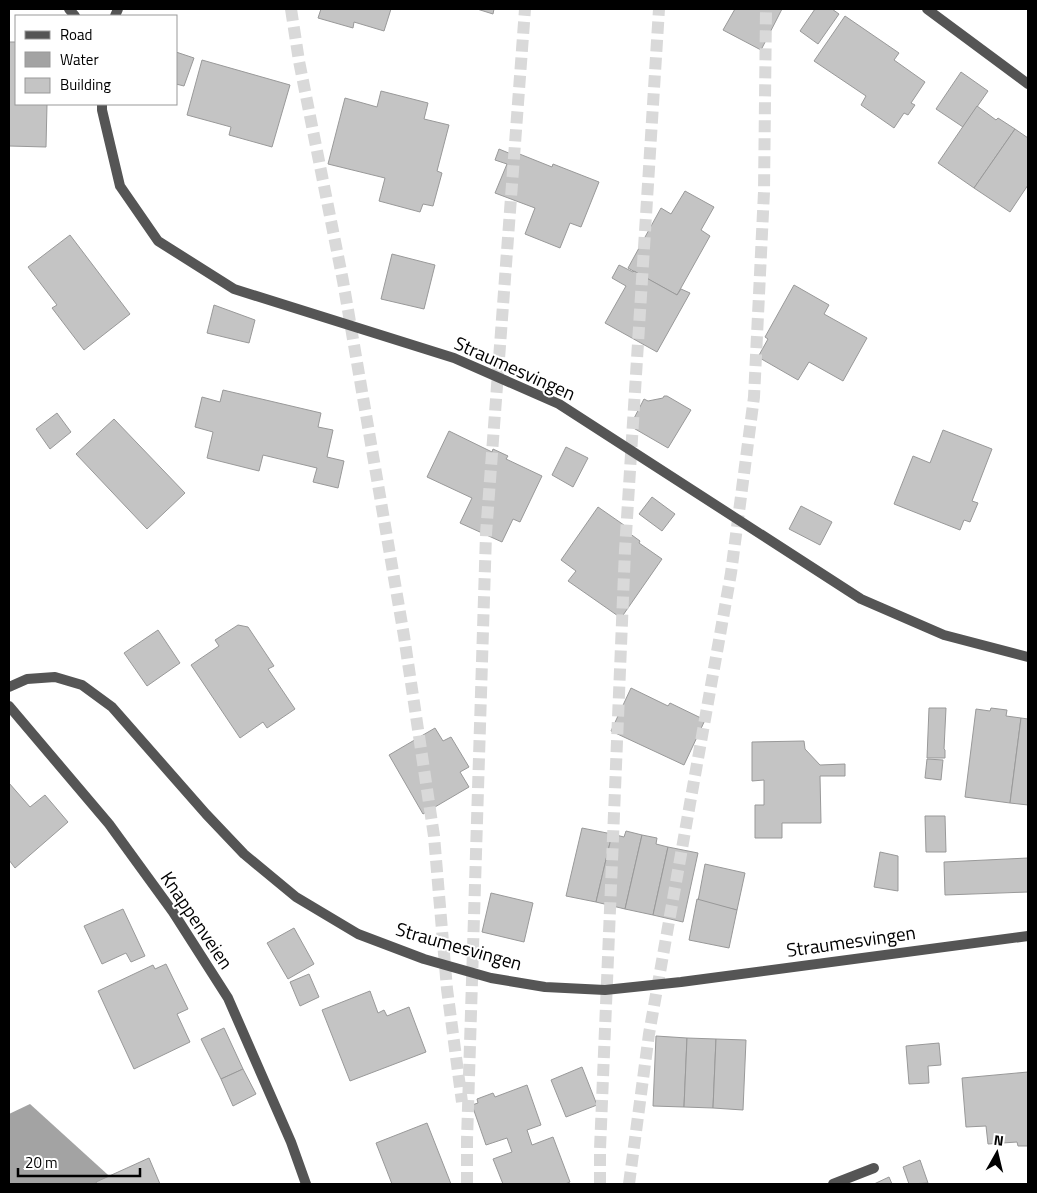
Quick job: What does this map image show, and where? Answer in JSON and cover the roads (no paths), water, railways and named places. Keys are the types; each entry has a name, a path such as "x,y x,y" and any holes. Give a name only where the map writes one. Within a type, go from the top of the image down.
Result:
{"street":[{"path":"927,9 1028,84"},
{"name":"Straumesvingen","path":"102,105 120,186 158,241 234,289 454,358 559,404 860,599 944,635 1028,657"},
{"name":"Straumesvingen","path":"9,687 27,679 55,677 82,685 112,707 206,814 244,854 296,897 358,934 424,959 491,978 546,987 605,990 681,982 1028,936"},
{"name":"Knappenveien","path":"9,706 109,824 173,912 228,998 291,1142 306,1184"},
{"path":"833,1184 874,1168"}],"water":[{"path":"30,1104 118,1184 9,1184 9,1114"}],"tunnel":[{"path":"291,9 299,61 343,281 404,636 434,836 447,989 462,1102"},
{"path":"467,1184 486,534 525,9"},
{"path":"600,1184 625,550 659,9"},
{"path":"629,1184 649,1034 731,573 754,397 764,192 766,9"}]}
